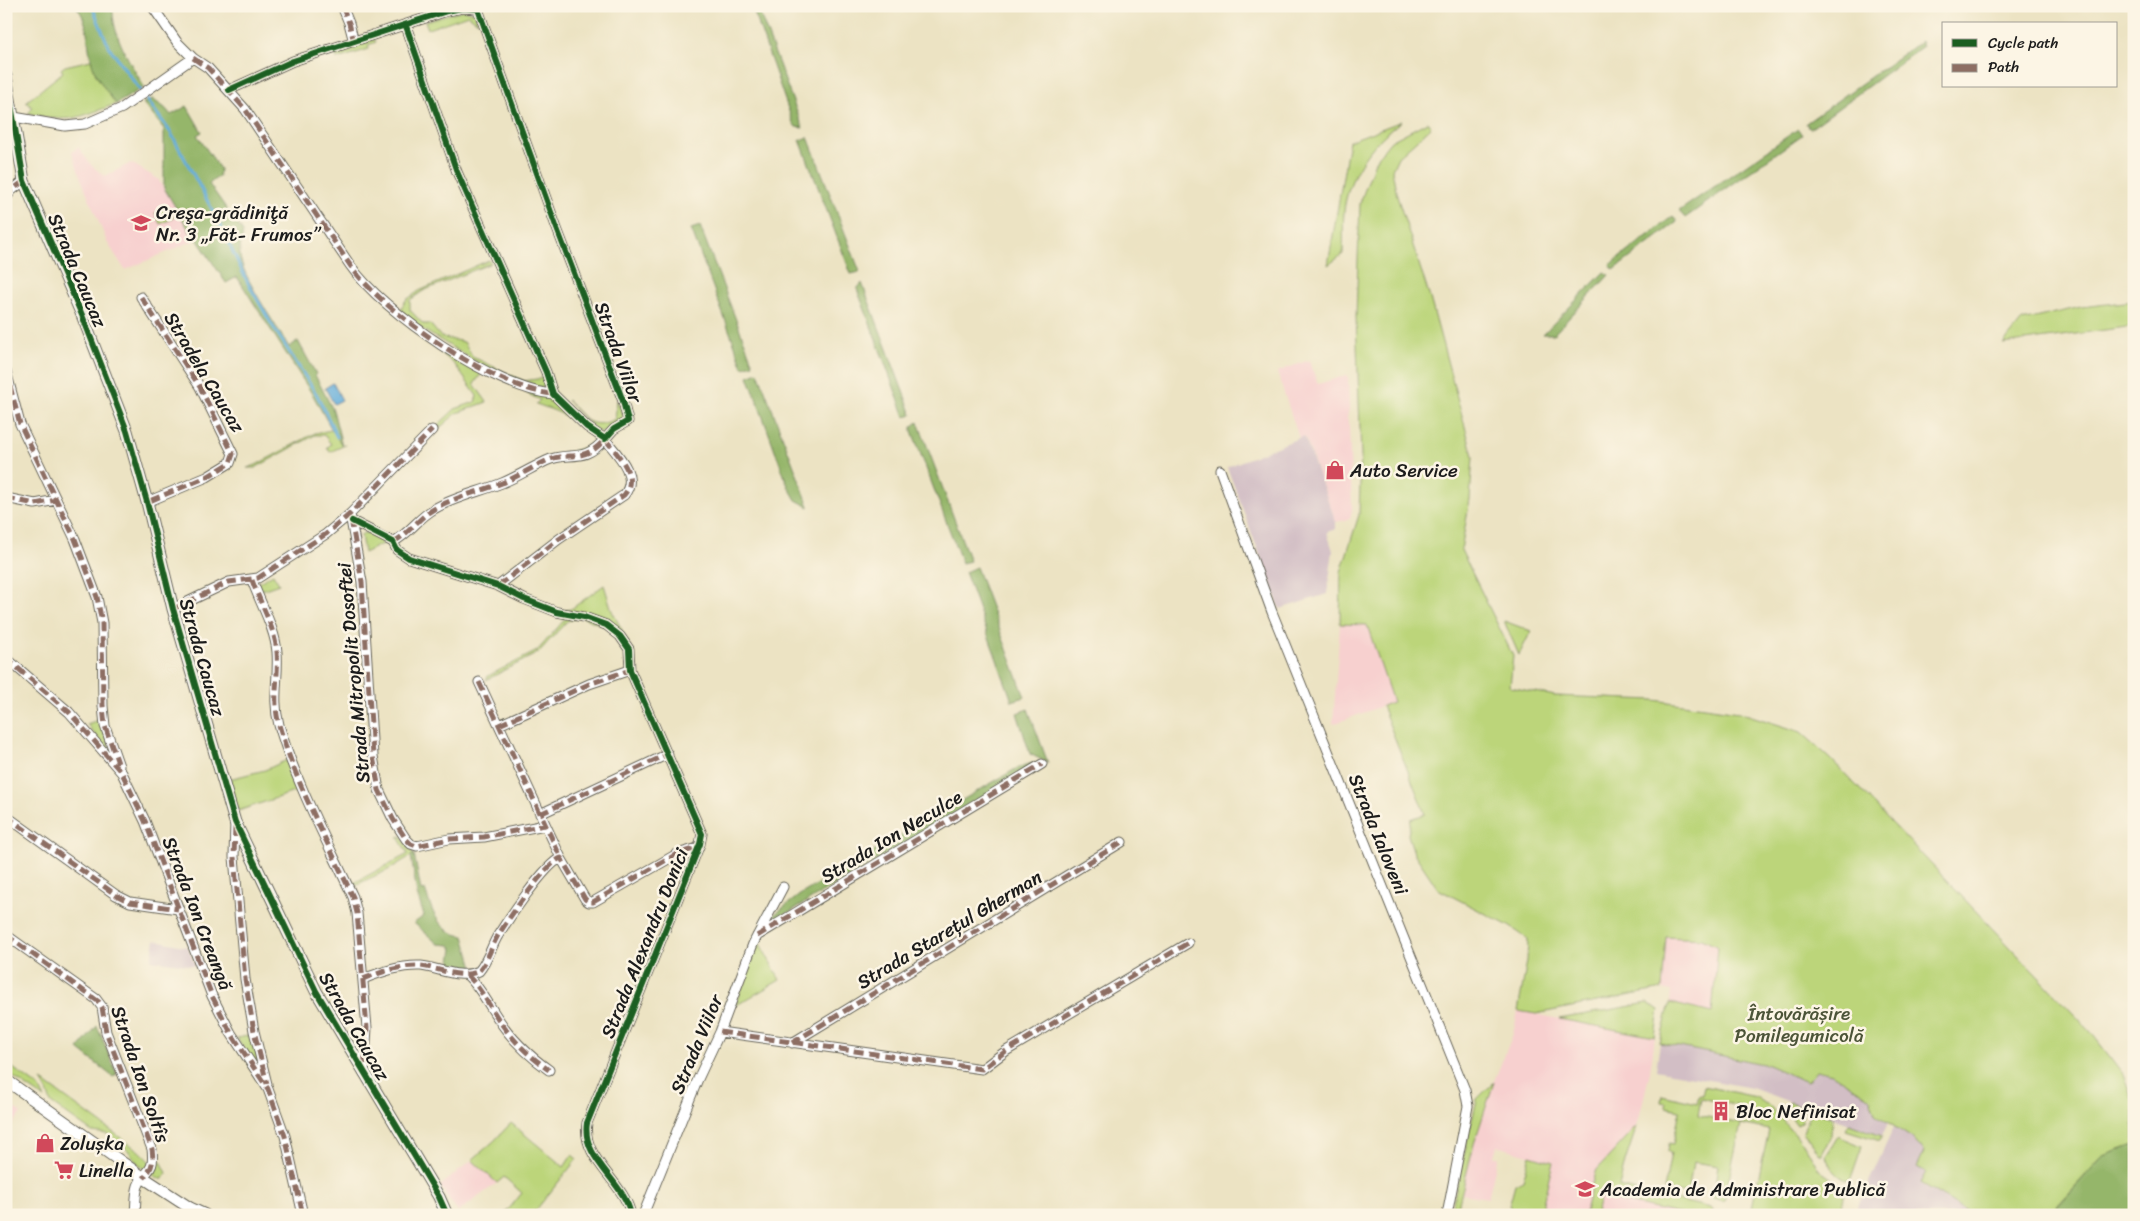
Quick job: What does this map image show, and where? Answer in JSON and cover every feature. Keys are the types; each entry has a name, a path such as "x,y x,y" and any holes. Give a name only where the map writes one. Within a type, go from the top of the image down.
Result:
{"street":[{"path":"152,6 167,29 193,58 208,68 245,109 364,283 417,329 449,350 526,390 553,394"},
{"path":"342,6 349,22 354,42"},
{"name":"Strada Viilor","path":"229,90 293,61 406,26 447,11 462,8 478,9 556,226 623,401 628,422 614,429 605,439"},
{"path":"351,518 392,542 397,550 409,558 498,586 559,539 624,495 630,488 631,482 620,458 605,439 592,431 553,394 546,372 457,172 406,26"},
{"path":"14,117 65,126 76,126 104,117 138,98 193,58"},
{"name":"Strada Caucaz","path":"6,76 24,181 116,399 127,431 147,502 173,609 235,822 316,991 439,1197 447,1215"},
{"path":"6,198 11,191 24,181"},
{"name":"Stradela Caucaz","path":"140,297 200,387 234,454 230,463 218,470 147,502"},
{"path":"6,370 20,424 75,539 97,597 102,622 105,726 122,773"},
{"name":"Strada Mitropolit Dosoftei","path":"173,609 229,582 252,580 267,573 351,518 432,430"},
{"path":"392,542 400,538 424,515 446,502 505,482 548,460 582,456 598,447 605,439"},
{"name":"Strada Ialoveni","path":"1220,470 1272,612 1465,1090 1468,1106 1447,1215"},
{"path":"6,498 35,504 56,500"},
{"name":"Strada Mitropolit Dosoftei","path":"351,518 362,582 373,756 382,799 393,819 411,844 424,845 448,838 484,836 545,825"},
{"path":"252,580 276,650 275,707 278,724 301,785 353,897 357,913 367,1033 364,1074"},
{"name":"Strada Alexandru Donici","path":"498,586 557,612 598,621 614,630 629,650 630,670 702,834 587,1123 586,1141 624,1199 631,1215"},
{"name":"Strada Ion Creangă","path":"6,658 70,712 122,773 145,821 178,909 220,1011 240,1047 268,1089 285,1136 303,1215"},
{"path":"499,725 589,684 630,670"},
{"name":"Strada Alexandru Donici","path":"479,682 561,858 588,902 593,902 677,854 698,848"},
{"path":"540,814 668,754"},
{"name":"Strada Ion Neculce","path":"757,936 1042,764"},
{"path":"6,816 116,895 130,902 178,909"},
{"path":"235,822 234,856 244,979 268,1089"},
{"name":"Strada Starețul Gherman","path":"792,1043 1122,842"},
{"path":"363,979 396,968 420,966 467,975 479,971 498,936 539,878 552,863 561,858"},
{"name":"Strada Viilor","path":"643,1215 698,1079 720,1032 757,936 783,887"},
{"name":"Strada Ion Soltîs","path":"6,935 99,1002 102,1007 106,1032 152,1150 152,1168 138,1186 135,1215"},
{"path":"720,1032 982,1069 1006,1051 1188,943"},
{"path":"467,975 479,988 496,1017 528,1056 550,1070"},
{"path":"6,1080 144,1178 190,1208 205,1215"}],"shaded area":[{"name":"Creşa-grădiniţă Nr. 3 „Făt- Frumos”","path":"78,147 92,166 105,176 131,163 158,179 195,240 125,270 107,242 80,176 72,152"},
{"path":"1309,360 1318,384 1348,375 1349,409 1347,417 1349,424 1352,510 1350,519 1336,522 1305,437 1299,438 1277,372"},
{"path":"1304,436 1336,522 1336,529 1327,532 1333,551 1327,594 1280,609 1227,467"},
{"path":"1340,624 1367,625 1393,702 1333,724"},
{"path":"1666,937 1702,939 1718,947 1712,1013 1670,1003 1671,991 1662,989"},
{"path":"155,940 188,947 195,966 151,960"},
{"path":"1518,1011 1655,1037 1650,1072 1637,1126 1595,1172 1592,1182 1711,1208 1713,1210 1712,1215 1540,1215 1553,1162 1497,1146 1494,1156 1498,1157 1488,1198 1462,1194 1474,1144 1490,1091 1513,1034"},
{"path":"1660,1043 1768,1065 1807,1082 1816,1070 1832,1074 1870,1098 1875,1114 1888,1123 1882,1136 1752,1088 1656,1070"},
{"path":"6,1102 21,1113 6,1134"},
{"path":"1894,1127 1912,1138 1924,1152 1922,1158 1926,1172 1920,1184 1974,1215 1854,1215"},
{"path":"472,1160 497,1183 458,1212 440,1186"}],"green space":[{"path":"76,6 113,6 115,28 128,58 144,87 116,104 95,71 89,52 86,25"},
{"path":"752,6 757,6 803,128 796,127 793,123"},
{"path":"463,10 475,13 478,22 468,15 428,29 425,21"},
{"path":"374,39 376,42 368,45 369,49 337,59 336,54 318,58 318,55"},
{"path":"1921,41 1923,46 1810,129 1806,123"},
{"path":"91,60 96,75 116,104 82,116 64,119 28,113 33,108 26,102 63,72 61,69 65,66"},
{"path":"152,99 171,115 187,106 202,132 197,135 220,169 219,176 209,184 243,232 240,252 246,274 260,301 289,347 298,341 333,410 342,445 314,397 237,277 226,283 197,239 195,240 164,188 164,129 143,103"},
{"path":"1402,121 1375,145 1354,176 1345,206 1343,254 1328,265 1349,141"},
{"name":"Întovărășire Pomilegumicolă","path":"1427,122 1431,127 1398,157 1392,170 1397,196 1430,298 1473,456 1470,499 1461,550 1513,656 1510,687 1555,696 1654,700 1739,712 1801,732 1831,759 2090,1031 2123,1074 2134,1104 2134,1145 2103,1156 2057,1206 2063,1215 1974,1215 1920,1183 1926,1172 1917,1167 1924,1152 1912,1138 1875,1114 1870,1098 1832,1074 1816,1070 1807,1082 1768,1065 1660,1043 1670,1003 1712,1013 1718,947 1702,939 1666,937 1662,989 1536,1014 1518,1011 1527,961 1528,939 1509,926 1438,889 1414,853 1408,835 1411,819 1425,814 1382,706 1393,702 1367,625 1340,624 1341,572 1359,515 1361,456 1356,317 1360,203 1376,159 1391,141"},
{"path":"1798,129 1802,135 1685,218 1679,211"},
{"path":"808,137 860,272 851,274 800,140"},
{"path":"169,207 174,218 160,224 155,213"},
{"path":"1673,216 1677,222 1614,270 1610,265"},
{"path":"700,226 753,364 743,367 691,229"},
{"path":"489,260 491,263 423,291 410,300 410,310 423,324 430,324 441,337 464,342 473,357 524,381 543,378 546,386 543,388 503,378 422,329 400,310 406,300 419,291"},
{"path":"1604,272 1609,275 1554,334 1543,334"},
{"path":"862,283 912,415 905,417 857,289"},
{"path":"2134,301 2134,326 2003,344 2022,321 2081,307"},
{"path":"419,333 482,373 474,384 487,402 457,413 437,430 435,428 455,409 475,402 477,396 455,365"},
{"path":"758,372 809,507 796,500 788,486 748,376"},
{"path":"524,392 551,398 595,436 598,442 584,452 566,453 585,447 595,441 575,422 562,414 536,404 540,400"},
{"path":"617,400 624,417 605,431 598,432 585,418 588,421 599,424 615,419"},
{"path":"918,422 970,561 962,563 912,431 912,427"},
{"path":"332,430 342,445 345,445 330,452 327,448 331,444 324,435 315,435 255,468 247,468 315,433"},
{"path":"370,533 384,543 364,553 361,535"},
{"path":"976,567 1025,697 1012,701 965,572"},
{"path":"273,574 279,584 259,591 256,584"},
{"path":"604,585 612,611 622,630 621,633 565,610 571,609"},
{"path":"566,618 576,619 567,621 538,653 486,680 488,676 537,651"},
{"path":"1504,621 1531,631 1519,655"},
{"path":"1028,709 1048,763 1030,754 1017,713"},
{"path":"101,719 114,761 87,724"},
{"path":"287,760 300,790 238,811 229,779 265,770"},
{"path":"1033,763 1036,765 766,926 771,917 801,894 1019,767"},
{"path":"401,836 414,854 388,870 351,887 350,885 408,854 398,837"},
{"path":"414,854 421,891 425,890 434,913 442,925 455,934 464,936 473,967 450,967 453,949 450,945 438,944 414,923 424,916 417,894 411,856"},
{"path":"759,942 780,980 735,1006 757,945"},
{"path":"1648,1003 1659,1010 1655,1037 1559,1019"},
{"path":"97,1026 117,1074 113,1077 78,1049"},
{"path":"252,1035 263,1076 237,1038"},
{"path":"6,1063 39,1087 45,1099 6,1072"},
{"path":"41,1080 139,1151 150,1162 146,1170 139,1165 127,1149 108,1134 92,1132 51,1103"},
{"path":"1494,1082 1474,1144 1456,1215 1450,1215 1477,1099"},
{"path":"1704,1086 1756,1097 1773,1109 1806,1147 1819,1170 1841,1185 1845,1192 1840,1215 1788,1215 1752,1207 1769,1130 1741,1124 1724,1201 1713,1198 1718,1166 1693,1162 1688,1194 1664,1190 1671,1153 1668,1152 1669,1143 1673,1144 1680,1110 1666,1107 1666,1103 1661,1102 1662,1095 1697,1103 1699,1095 1702,1095","holes":["1701,1098 1744,1107 1741,1124 1698,1115"]},
{"path":"1790,1102 1804,1108 1801,1123 1797,1125 1786,1110"},
{"path":"1811,1110 1832,1117 1831,1136 1821,1155 1803,1132"},
{"path":"511,1123 564,1167 572,1155 577,1159 532,1215 504,1215 522,1193 504,1177 497,1183 472,1160"},
{"path":"1849,1124 1882,1136 1880,1141 1846,1130"},
{"path":"1637,1126 1619,1187 1711,1208 1713,1210 1712,1215 1684,1215 1600,1197 1596,1215 1584,1215 1595,1172"},
{"path":"1838,1136 1862,1146 1850,1181 1842,1178 1835,1172 1826,1156"},
{"path":"2134,1145 2134,1215 2063,1215 2057,1207 2103,1156"},
{"path":"1530,1155 1553,1162 1540,1215 1509,1215 1512,1209 1509,1206 1515,1184 1523,1180"},
{"path":"161,1161 167,1173 162,1180 153,1175 154,1165"}],"water":[{"path":"333,383 342,400 334,404 325,388"}],"waterway":[{"path":"92,6 109,47 171,133 214,213 248,283 272,325 317,395 337,437"}],"marked path":[{"path":"342,6 354,42"},
{"path":"193,58 208,68 245,109 350,265 387,305 413,326 472,364 529,389 553,394"},
{"path":"6,198 11,191 24,181"},
{"path":"141,297 200,387 233,454 230,463 207,477 147,502"},
{"path":"6,371 20,424 75,539 97,597 102,623 105,726 118,763"},
{"path":"173,609 229,582 258,578 326,534 350,514 432,430"},
{"path":"393,542 404,535 428,513 442,505 502,483 554,458 576,456 590,452 605,439 621,458 628,473 628,488 624,495 559,539 498,586"},
{"path":"6,498 35,504 56,500"},
{"path":"351,519 362,582 373,756 379,790 393,819 406,839 411,844 417,846 449,839 484,837 545,825"},
{"path":"252,580 276,643 276,706 279,725 303,791 353,897 357,913 367,1028 364,1071"},
{"path":"6,658 69,712 122,773 145,821 212,996 231,1033 268,1089 285,1136 303,1215"},
{"path":"499,725 589,684 630,670"},
{"path":"479,682 561,858"},
{"path":"540,814 668,754"},
{"path":"757,936 1042,764"},
{"path":"6,816 116,895 130,902 178,909"},
{"path":"235,827 234,857 245,979 254,1031 267,1084"},
{"path":"792,1043 1122,842"},
{"path":"363,979 391,970 414,966 428,967 457,974 479,971 497,937 517,907 536,881 554,862 561,858 585,899 593,902 677,854 698,848"},
{"path":"6,935 99,1002 102,1007 106,1032 152,1149 152,1165 144,1178"},
{"path":"720,1032 982,1069 1006,1051 1188,943"},
{"path":"467,975 480,990 502,1025 514,1039 549,1070"}],"cycle path":[{"path":"229,90 293,61 447,11 462,8 478,9 556,226 623,401 628,421 614,429 605,439 587,427 553,394 546,372 457,172 406,26"},
{"path":"6,76 24,181 82,315 127,431 147,502 173,609 235,822 316,991 439,1197 447,1215"},
{"path":"352,521 393,542 397,550 409,558 498,586 557,612 584,617 606,625 620,636 629,649 630,670 702,834 700,844 587,1123 587,1136 590,1148 620,1191 631,1215"}],"place":[{"name":"Creşa-grădiniţă Nr. 3 „Făt- Frumos”","path":"141,223"},
{"name":"Auto Service","path":"1335,470"},
{"name":"Bloc Nefinisat","path":"1721,1111"},
{"name":"Zolușka","path":"45,1143"},
{"name":"Linella","path":"64,1170"},
{"name":"Academia de Administrare Publică","path":"1585,1189"}]}
